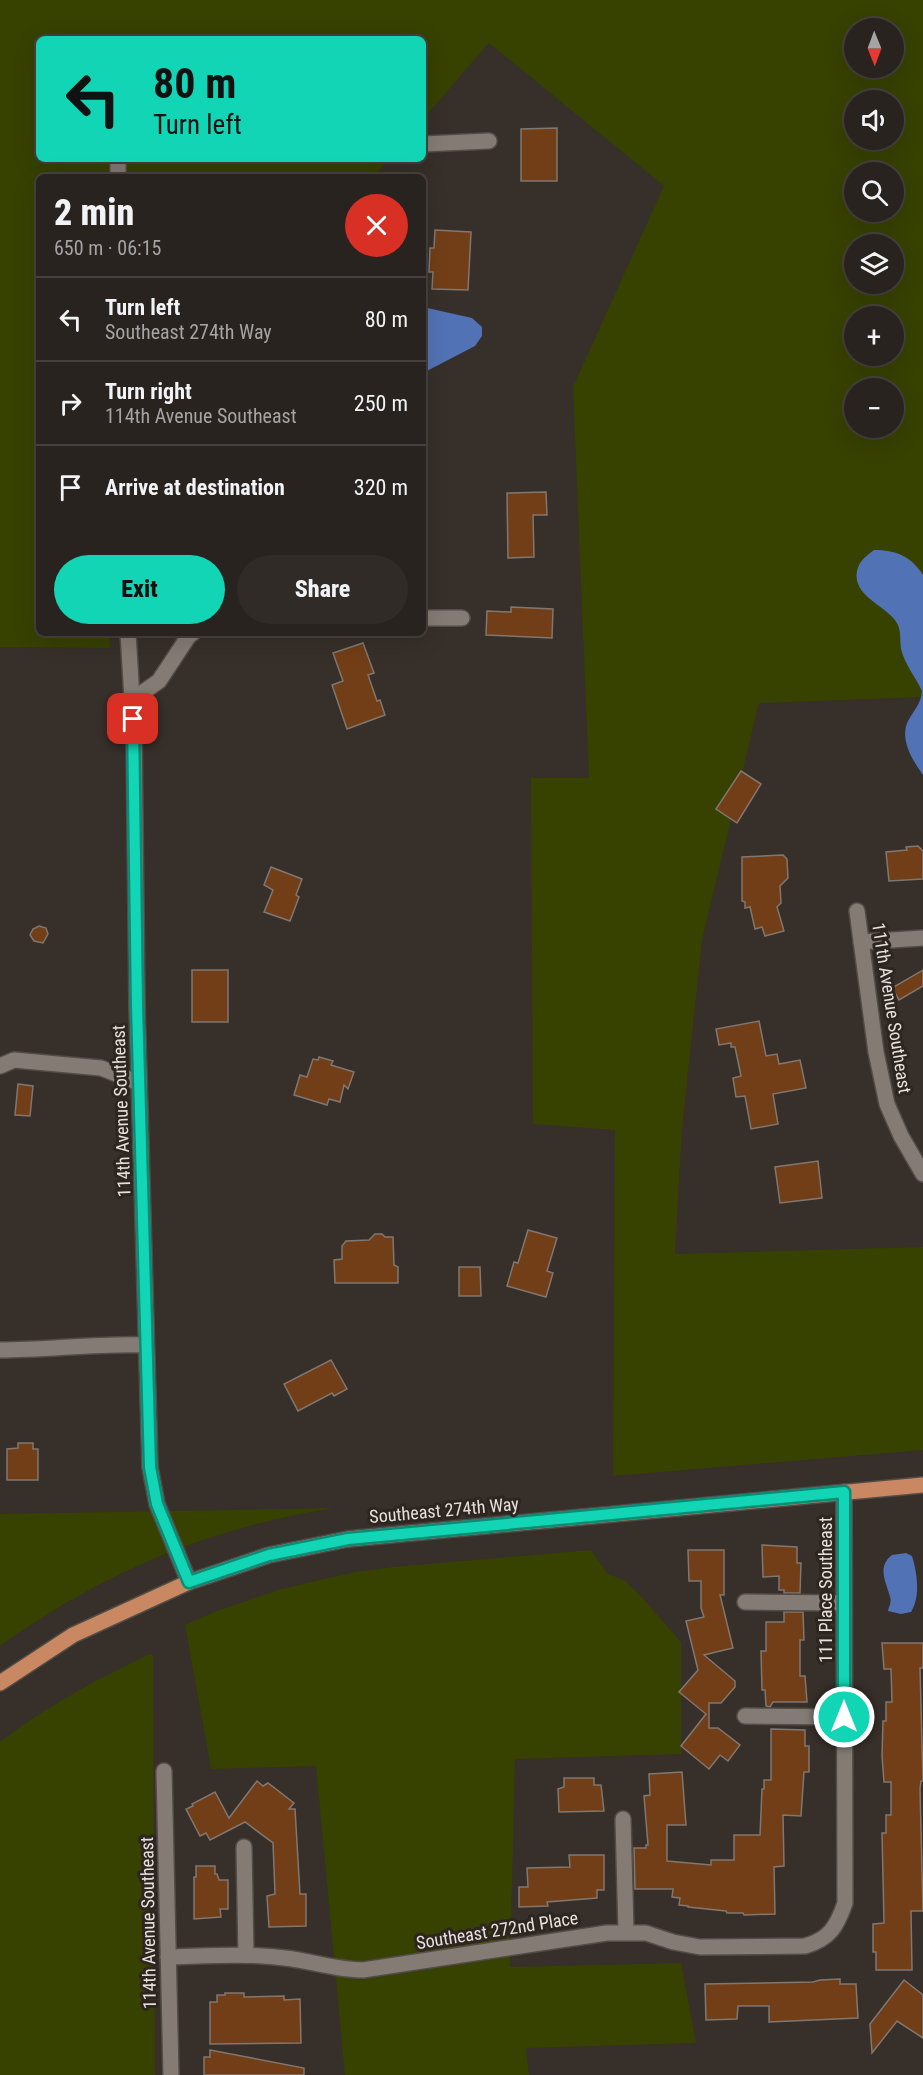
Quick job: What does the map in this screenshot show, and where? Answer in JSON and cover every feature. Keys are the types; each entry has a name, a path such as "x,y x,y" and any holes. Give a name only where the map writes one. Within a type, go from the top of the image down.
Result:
{"main road":[{"name":"Southeast 274th Way","path":"0,1683 73,1635 189,1582 269,1555 348,1539 923,1485"}],"street":[{"path":"426,144 489,141"},
{"path":"426,618 462,618"},
{"name":"114th Avenue Southeast","path":"128,636 132,700 139,1083 150,1467 157,1504 189,1582"},
{"path":"132,700 148,691 159,681 189,636"},
{"name":"111th Avenue Southeast","path":"857,911 876,1052 887,1104 923,1174"},
{"path":"861,942 923,938"},
{"path":"0,1066 14,1060 101,1068 139,1083"},
{"path":"0,1350 119,1344 146,1345"},
{"name":"111 Place Southeast","path":"829,1935 845,1903 844,1492"},
{"path":"745,1602 844,1603"},
{"path":"745,1716 844,1717"},
{"name":"114th Avenue Southeast","path":"164,1771 171,2075"},
{"path":"623,1819 626,1931"},
{"path":"244,1847 246,1955"},
{"name":"Southeast 272nd Place","path":"168,1957 246,1955 286,1958 346,1970 363,1970 626,1931 646,1933 673,1942 700,1947 805,1946 817,1943 829,1935"}],"green space":[{"path":"0,0 923,0 923,697 759,703 702,940 682,1129 675,1254 923,1247 923,1450 613,1476 615,1130 533,1124 531,778 589,778 573,387 664,186 489,43 426,116 426,36 36,36 36,162 386,162 376,174 36,174 36,636 109,636 110,648 0,647"},
{"path":"334,1508 243,1528 159,1557 79,1596 0,1646 0,1514"},
{"path":"591,1550 607,1573 625,1581 639,1594 681,1642 681,1754 515,1759 510,1967 681,1963 696,2043 526,2048 529,2075 345,2075 316,1766 211,1769 185,1625 214,1612 281,1589 355,1572"},
{"path":"150,1654 153,1655 155,2075 0,2075 0,1742 73,1694"}],"water":[{"path":"426,308 472,318 482,327 482,336 475,346 426,371"},
{"path":"874,550 902,555 923,575 923,775 911,757 905,735 908,721 919,703 922,691 903,655 898,625 887,612 865,595 857,580 859,564"},
{"path":"906,1553 912,1556 917,1577 917,1592 911,1612 901,1614 888,1611 891,1599 884,1570 887,1560 892,1555"}],"building":[{"path":"557,128 557,181 521,181 521,129"},
{"path":"435,230 471,232 468,290 432,289 433,272 429,272 430,248 434,248"},
{"path":"546,492 547,515 533,515 534,557 508,558 507,493"},
{"path":"511,607 553,609 552,638 486,635 487,611 511,612"},
{"path":"363,643 374,673 368,675 377,701 380,700 385,715 347,729 332,685 343,681 333,653"},
{"path":"741,771 761,784 737,823 716,809"},
{"path":"918,846 923,851 923,879 889,881 886,852 907,850 906,847"},
{"path":"783,855 787,859 788,878 780,886 781,903 777,907 784,931 765,936 762,927 755,929 750,907 745,908 745,902 742,901 742,857"},
{"path":"271,867 302,879 296,895 299,897 290,921 264,912 273,890 264,885"},
{"path":"39,926 46,928 48,934 43,943 34,941 30,935 33,929"},
{"path":"192,970 228,970 228,1022 192,1022"},
{"path":"923,970 923,986 899,1000 892,988"},
{"path":"759,1021 766,1056 777,1054 779,1064 800,1060 806,1088 773,1094 778,1124 751,1129 745,1096 736,1097 733,1078 741,1076 735,1047 731,1047 731,1043 719,1045 716,1029"},
{"path":"319,1057 333,1061 331,1065 354,1072 348,1089 344,1085 340,1102 329,1099 327,1105 294,1095 300,1075 307,1077 313,1059 318,1060"},
{"path":"18,1084 33,1086 30,1116 15,1115"},
{"path":"818,1161 822,1198 780,1203 775,1167"},
{"path":"528,1230 557,1238 547,1271 553,1273 546,1297 507,1286 514,1262 518,1263"},
{"path":"375,1234 393,1237 394,1265 398,1267 398,1283 335,1283 334,1260 342,1259 342,1246 346,1241 369,1240"},
{"path":"459,1267 480,1267 481,1296 459,1296"},
{"path":"331,1360 347,1389 334,1396 332,1393 298,1411 284,1384"},
{"path":"18,1443 33,1443 33,1449 38,1449 38,1480 7,1480 7,1449 18,1448"},
{"path":"762,1545 797,1547 797,1563 801,1563 800,1593 784,1593 784,1590 779,1590 779,1576 763,1577"},
{"path":"688,1550 724,1550 724,1595 720,1595 733,1648 704,1655 735,1681 735,1687 721,1703 709,1703 709,1728 718,1728 740,1745 728,1761 720,1755 709,1769 681,1746 706,1714 679,1692 698,1670 686,1621 704,1617 701,1608 701,1581 689,1581"},
{"path":"784,1612 803,1612 804,1640 800,1640 800,1676 805,1676 807,1702 773,1702 770,1707 766,1706 765,1690 762,1690 761,1651 766,1651 766,1622 784,1622"},
{"path":"882,1643 923,1643 923,1668 920,1668 923,1781 921,1781 920,1789 923,1911 911,1911 912,1970 876,1970 876,1952 873,1952 873,1924 884,1923 882,1833 886,1833 886,1815 891,1815 891,1782 884,1782 882,1756 886,1702 892,1702 891,1669 884,1669"},
{"path":"771,1729 805,1730 805,1746 809,1746 809,1772 804,1772 801,1816 783,1815 784,1866 774,1867 775,1914 744,1915 743,1913 688,1907 679,1905 680,1898 672,1897 673,1889 635,1889 634,1848 646,1848 648,1845 644,1796 650,1795 649,1774 682,1772 686,1825 667,1825 667,1861 711,1865 711,1860 734,1860 734,1835 760,1835 762,1789 764,1789 764,1780 771,1780"},
{"path":"564,1778 594,1778 594,1785 601,1785 604,1811 559,1812 558,1789 564,1787"},
{"path":"257,1781 263,1786 268,1783 294,1803 289,1809 295,1809 300,1894 306,1894 306,1926 269,1927 267,1896 275,1894 273,1843 245,1822 210,1840 206,1833 200,1836 186,1809 215,1792 229,1818"},
{"path":"569,1855 604,1855 604,1890 597,1890 597,1898 547,1902 548,1906 519,1907 519,1887 528,1887 527,1868 570,1867"},
{"path":"196,1866 215,1866 215,1874 219,1880 228,1880 228,1909 220,1909 221,1917 194,1919"},
{"path":"840,1979 840,1984 856,1984 858,2018 769,2022 769,2006 738,2006 737,2019 706,2020 705,1984 813,1982"},
{"path":"904,1980 923,1995 923,2038 897,2021 872,2053 870,2024"},
{"path":"225,1993 244,1993 244,1997 284,1996 284,2000 300,1999 301,2043 210,2044 210,2002 217,2002 217,1995 225,1995"},
{"path":"210,2050 304,2068 304,2075 204,2075 204,2057 210,2057"}],"route":[{"path":"133,719 137,1005 150,1467 157,1504 189,1582 269,1555 348,1539 844,1492 844,1717"}]}
